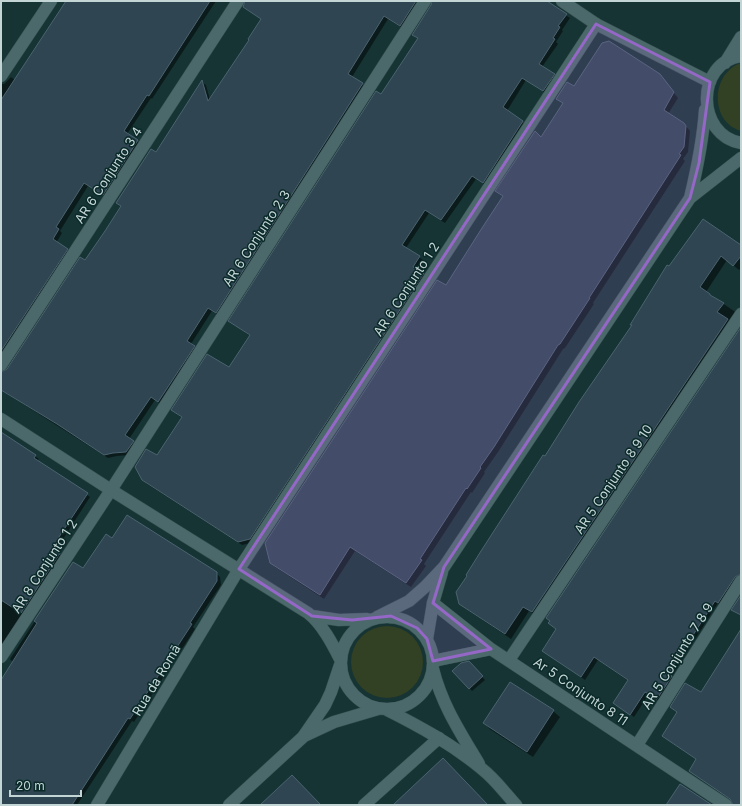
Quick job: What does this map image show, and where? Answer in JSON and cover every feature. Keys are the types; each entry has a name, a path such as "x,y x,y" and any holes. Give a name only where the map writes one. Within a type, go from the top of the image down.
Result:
{"street":[{"path":"1,76 51,1"},
{"name":"AR 6 Conjunto 3 4","path":"1,365 238,1"},
{"name":"AR 6 Conjunto 2 3","path":"111,490 425,1"},
{"path":"562,1 596,24 710,82"},
{"name":"AR 6 Conjunto 1 2","path":"238,569 596,24"},
{"path":"690,198 702,143 706,92 716,71 724,63 741,37"},
{"path":"724,63 741,56"},
{"path":"706,104 711,120 721,134 735,142 741,143"},
{"path":"229,805 303,737 325,705 331,692 345,642 356,628 409,601 444,567 690,198 741,158"},
{"name":"AR 5 Conjunto 8 9 10","path":"509,660 741,314"},
{"path":"1,419 312,616 331,642 340,662 343,677 348,688 356,698 367,705 381,709 439,738 483,770 516,805"},
{"name":"AR 8 Conjunto 1 2","path":"1,657 111,490"},
{"path":"427,639 433,603 444,567"},
{"name":"Rua da Romã","path":"97,805 238,569"},
{"name":"AR 5 Conjunto 7 8 9","path":"637,745 741,581"},
{"name":"Ar 5 Conjunto 8 11","path":"433,603 491,649 726,805"},
{"path":"312,616 352,620 391,616 405,620 418,628 427,639 431,649 438,688 446,709 483,770"},
{"path":"433,665 491,649"},
{"path":"303,737 334,722 381,709 398,708 411,703 421,694 429,682 433,665"},
{"path":"370,803 439,738"}],"highlighted area":[{"path":"596,24 710,82 699,163 690,198 444,567 433,603 491,649 433,661 427,639 417,628 391,616 352,620 312,616 239,569"}],"green space":[{"path":"741,63 741,131 731,126 723,118 719,108 718,97 719,87 724,77 731,68"},
{"path":"387,626 407,632 417,642 423,662 417,682 407,692 387,698 367,692 357,682 351,662 357,642 367,632"}],"building":[{"path":"66,1 210,1 149,96 147,95 124,131 138,140 103,195 84,183 56,227 59,229 53,239 68,249 1,351 1,100"},
{"path":"245,1 416,1 400,26 384,16 348,74 363,83 216,313 208,308 187,341 195,346 158,402 151,397 125,435 134,441 126,452 104,455 1,390 1,372 7,369 80,257 85,260 105,231 121,206 116,203 151,149 156,152 202,80 208,101 249,40 248,39 261,19 243,7"},
{"path":"432,1 547,1 567,14 558,26 560,27 553,38 555,39 539,64 555,74 543,91 522,78 503,107 523,121 483,183 472,176 441,220 425,210 402,245 420,256 413,267 424,273 250,539 238,542 142,480 135,467 146,449 157,455 182,417 171,410 207,354 229,367 250,335 228,321 376,91 381,94 418,38 412,35"},
{"path":"609,41 660,74 674,92 664,110 684,123 686,126 684,147 679,154 681,155 406,583 350,547 320,595 270,563 265,543 437,280 446,285 503,196 495,191 535,131 541,137 563,103 556,99 567,82 574,86 602,43"},
{"path":"703,219 741,245 741,256 733,266 721,256 700,287 724,303 717,312 728,319 532,612 523,607 505,634 459,604 456,592 543,455 545,456 579,402 632,325 630,325 667,265 669,266"},
{"path":"741,327 741,574 735,577 718,603 715,601 668,674 672,676 657,699 645,692 630,715 613,703 628,680 594,657 581,677 542,651 556,629 548,623 550,621 546,618"},
{"path":"1,432 36,455 34,458 88,493 57,540 58,541 53,549 60,553 21,613 1,600"},
{"path":"127,515 217,572 217,581 190,623 192,624 130,719 128,718 72,805 1,805 1,680 37,623 34,621 73,562 83,568 106,534 112,538"},
{"path":"741,595 741,615 731,610"},
{"path":"741,629 741,805 733,805 730,799 689,771 696,759 662,736 677,712 670,707 685,683 701,692"},
{"path":"469,661 483,676 469,689 452,671 461,663"},
{"path":"510,682 554,710 527,752 483,723"},
{"path":"443,758 488,805 393,805"},
{"path":"292,775 321,805 260,805"},
{"path":"680,784 712,805 666,805"}]}
